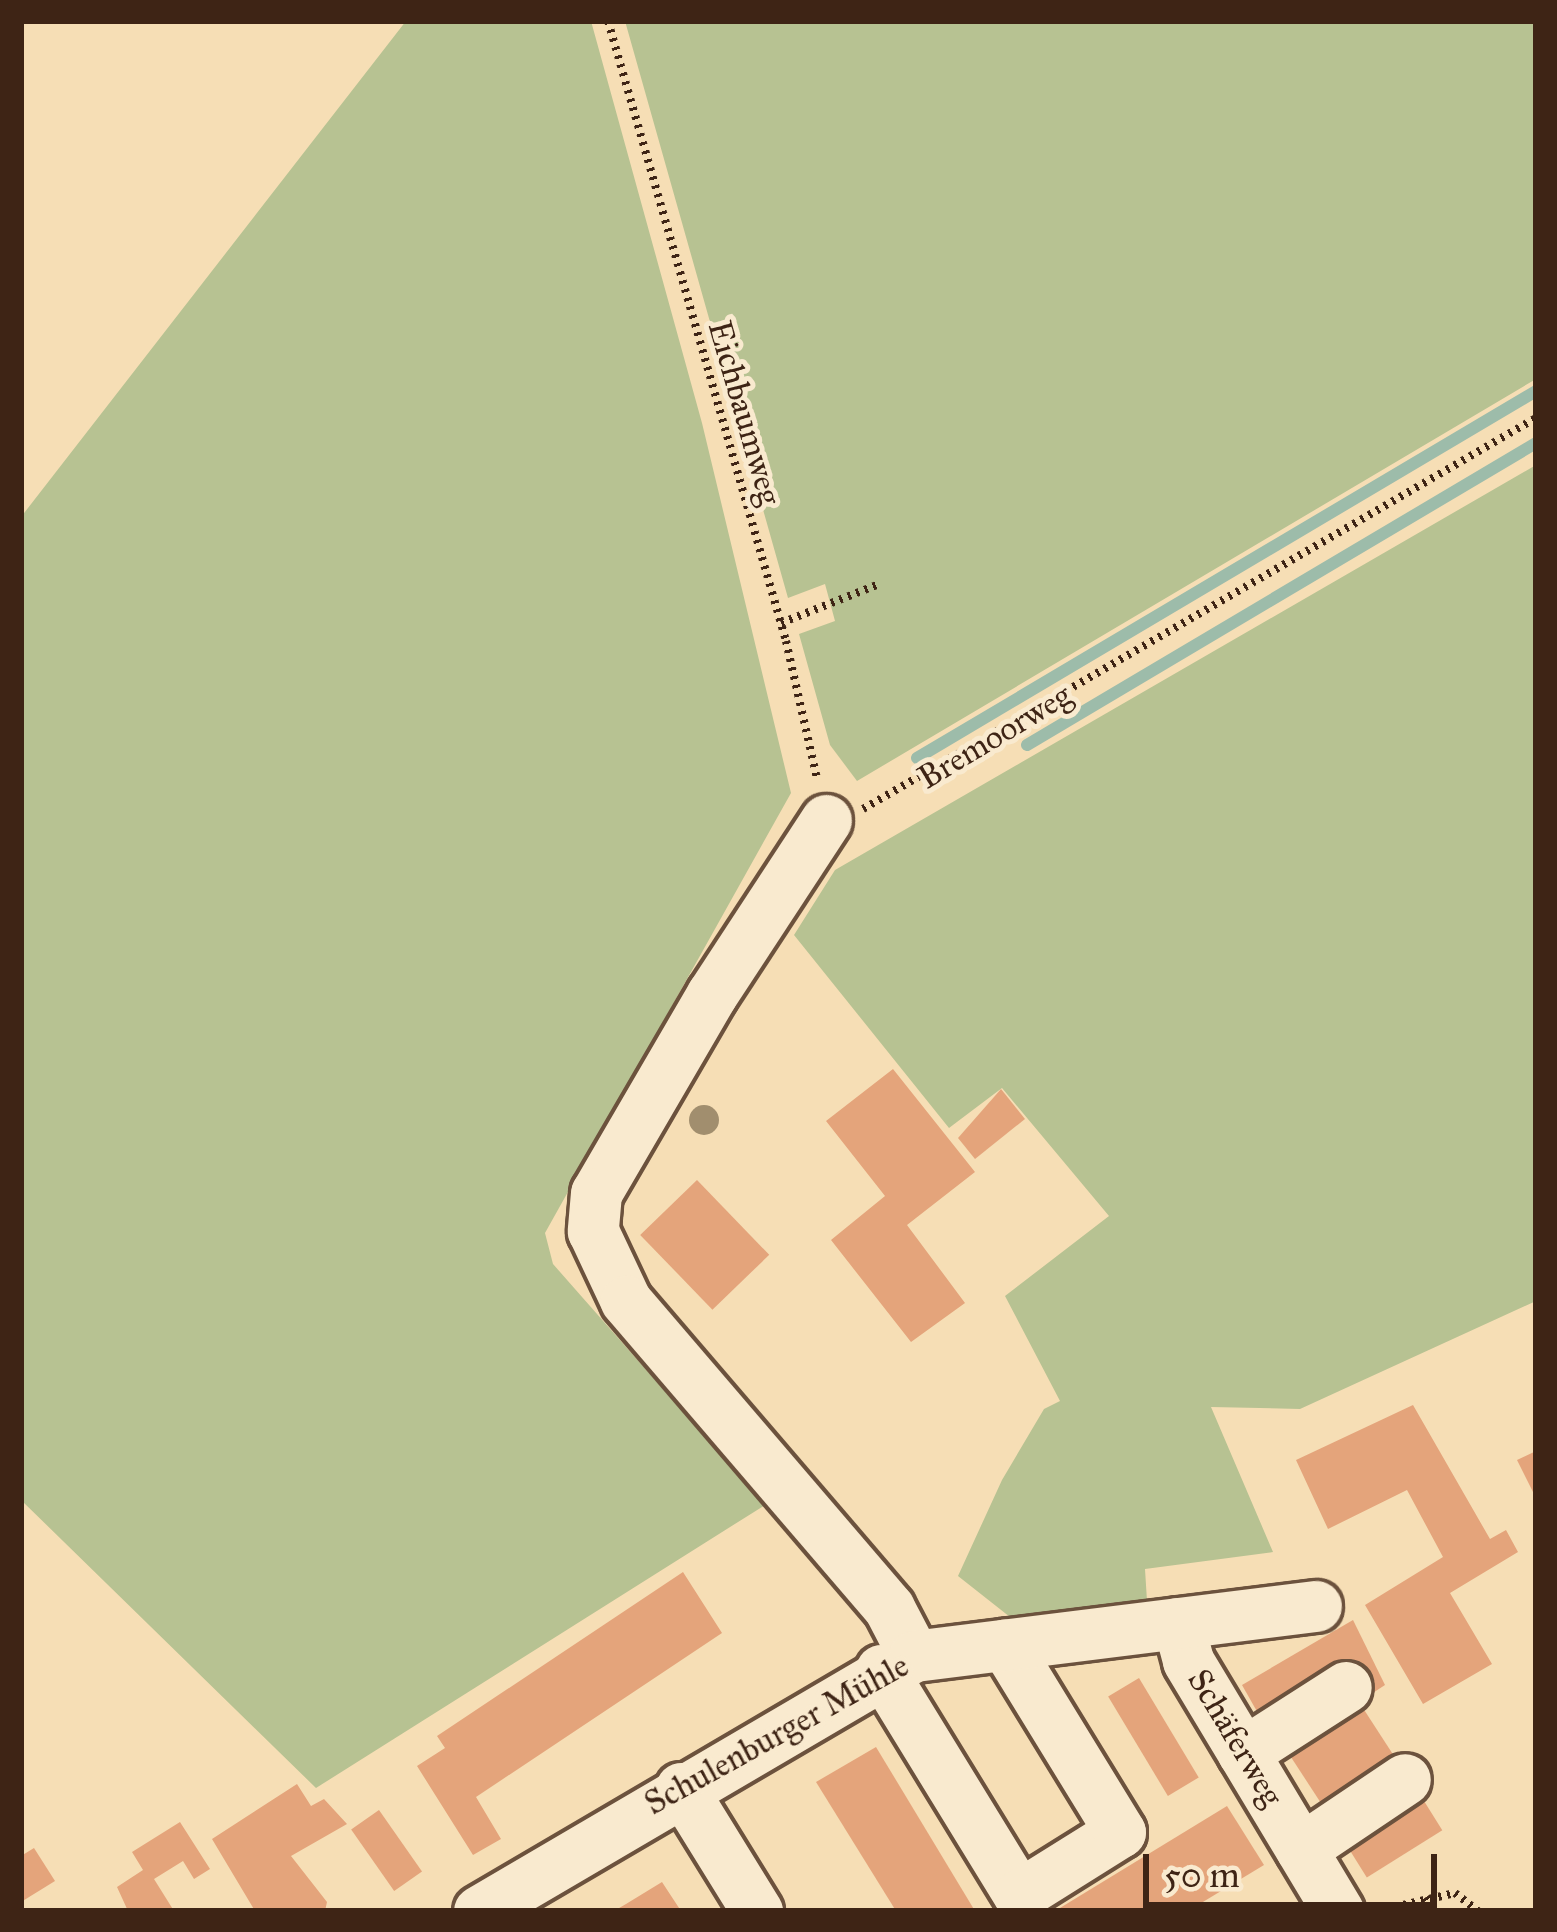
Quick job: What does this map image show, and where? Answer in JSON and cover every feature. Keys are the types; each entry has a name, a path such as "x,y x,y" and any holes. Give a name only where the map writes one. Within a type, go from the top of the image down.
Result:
{"street":[{"path":"826,820 712,994 596,1193 593,1231 626,1301 889,1608 897,1663 1019,1895 1120,1832 1005,1644"},
{"name":"Schulenburger Mühle","path":"478,1911 897,1663 1005,1644 1316,1606"},
{"name":"Schäferweg","path":"1178,1623 1188,1661 1339,1911"},
{"path":"1244,1753 1346,1687"},
{"path":"1301,1849 1406,1779"},
{"path":"681,1788 757,1911"}],"path":[{"name":"Eichbaumweg","path":"608,21 781,623 826,820"},
{"name":"Bremoorweg","path":"826,820 885,802 1536,418"},
{"path":"781,623 877,584"},
{"path":"1376,1911 1455,1893 1478,1911"},
{"path":"1426,1898 1435,1911"}],"green space":[{"path":"406,21 591,21 702,423 791,793 545,1233 553,1264 765,1505 316,1788 21,1500 21,517"},
{"path":"625,21 1536,21 1536,379 857,781 830,745 799,634 835,621 825,584 788,598"},
{"path":"1536,465 1536,1301 1300,1409 1211,1407 1273,1552 1145,1569 1147,1601 1010,1617 958,1576 1002,1480 1044,1409 1060,1401 1005,1296 1109,1216 1002,1088 949,1128 794,935 835,870"}],"building":[{"path":"893,1069 975,1172 907,1225 965,1303 911,1342 831,1240 885,1196 826,1121"},
{"path":"1001,1089 1025,1119 975,1159 958,1138"},
{"path":"697,1180 769,1255 712,1310 640,1235"},
{"path":"1413,1405 1490,1539 1506,1530 1518,1552 1450,1593 1492,1664 1423,1704 1365,1605 1443,1557 1407,1490 1328,1529 1296,1460"},
{"path":"1536,1451 1536,1498 1517,1460"},
{"path":"683,1572 722,1633 476,1797 501,1839 473,1855 417,1766 445,1748 437,1736"},
{"path":"1353,1620 1385,1685 1359,1702 1259,1715 1242,1685"},
{"path":"1139,1678 1199,1777 1168,1796 1108,1697"},
{"path":"1359,1702 1395,1758 1323,1806 1286,1749"},
{"path":"876,1747 975,1911 896,1911 816,1782"},
{"path":"297,1784 311,1806 324,1799 347,1824 291,1856 327,1902 325,1911 255,1911 212,1839"},
{"path":"1419,1793 1442,1830 1367,1877 1344,1840"},
{"path":"1227,1806 1264,1865 1188,1911 1055,1911"},
{"path":"379,1810 422,1871 394,1891 351,1830"},
{"path":"180,1822 210,1869 194,1879 183,1861 154,1879 174,1911 128,1911 117,1887 143,1870 132,1852"},
{"path":"34,1848 55,1881 21,1902 21,1856"},
{"path":"662,1882 681,1911 614,1911 626,1904"}],"waterway":[{"path":"917,758 1536,391"},
{"path":"1027,745 1536,443"}]}
